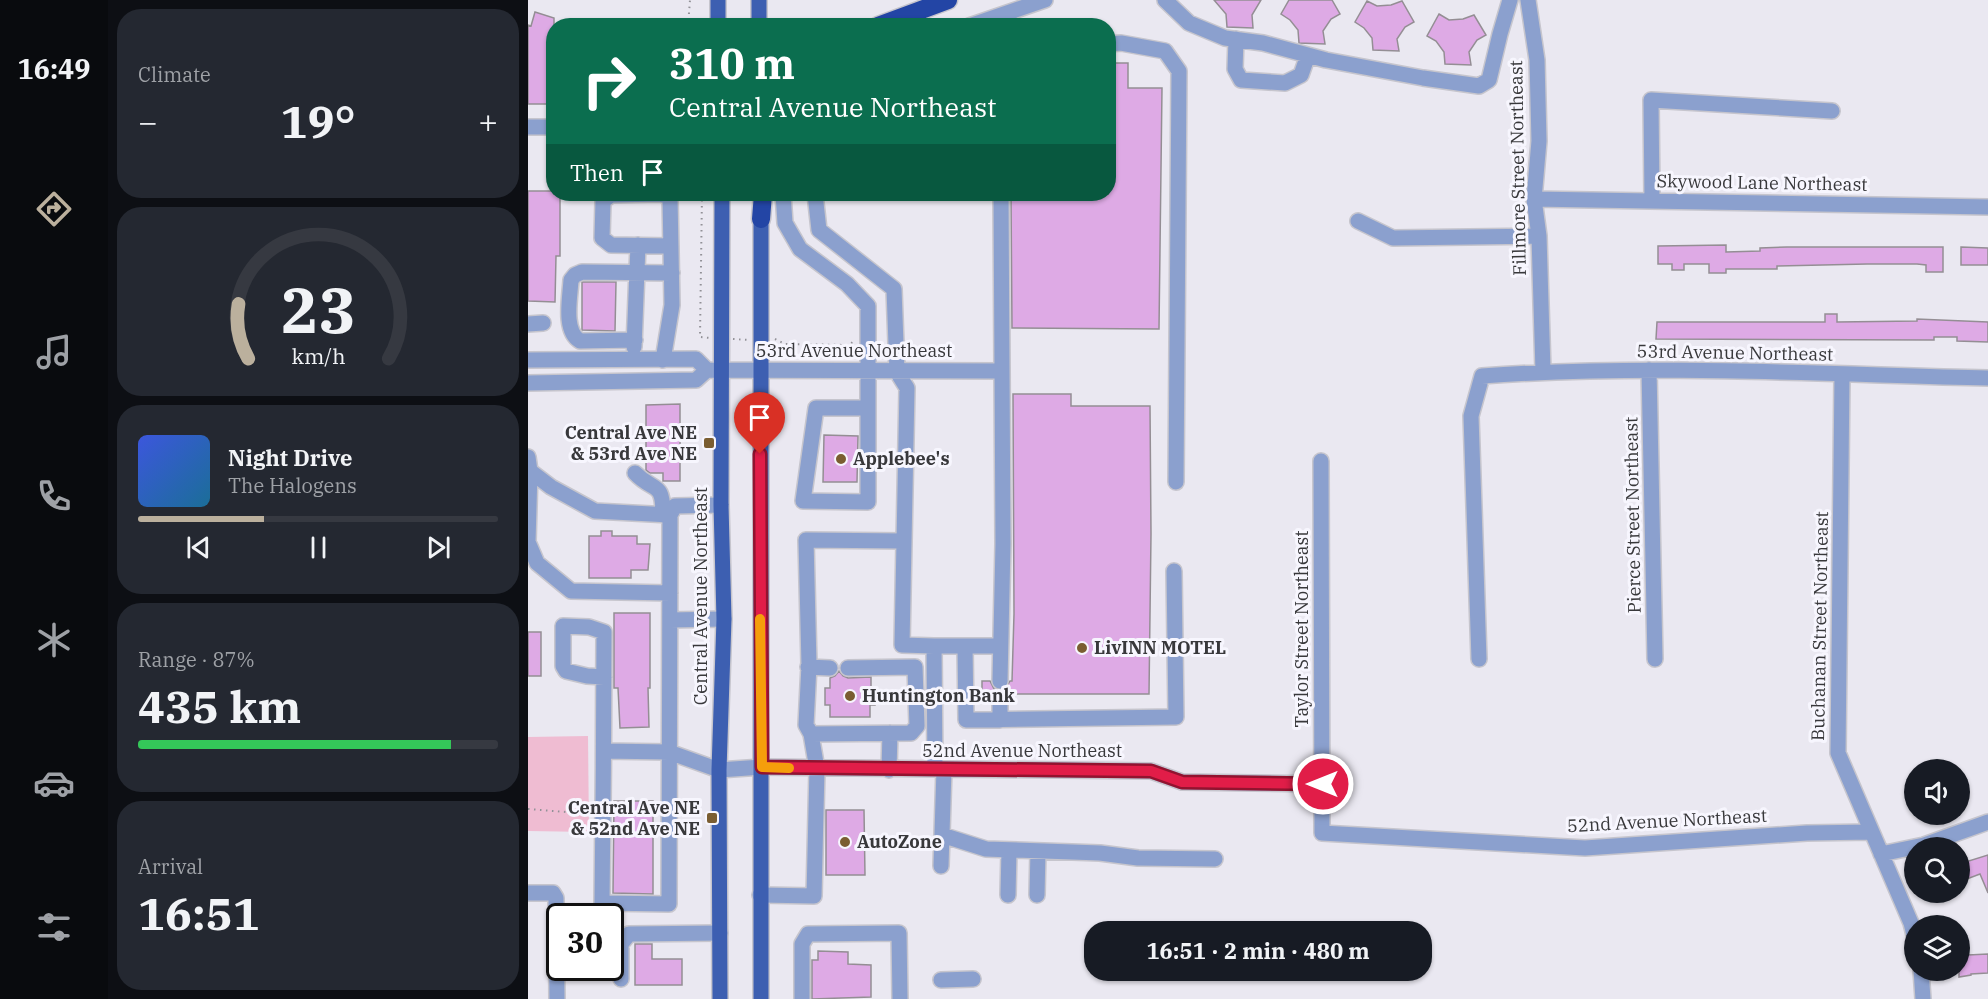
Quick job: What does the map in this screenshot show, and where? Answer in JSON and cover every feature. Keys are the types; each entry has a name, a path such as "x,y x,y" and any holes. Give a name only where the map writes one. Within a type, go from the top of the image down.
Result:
{"highway":[{"path":"900,18 948,0"},
{"path":"761,219 762,201"}],"main road":[{"path":"718,0 718,18"},
{"path":"759,0 759,18"},
{"name":"Central Avenue Northeast","path":"720,999 719,770 724,619 714,370 722,339 722,201"},
{"path":"761,219 761,999"}],"street":[{"path":"992,18 1045,0"},
{"path":"1165,0 1189,23 1225,38 1263,43 1308,55 1423,78 1479,86 1489,80 1510,0"},
{"name":"Fillmore Street Northeast","path":"1528,0 1537,60 1539,141 1534,199 1539,236 1543,371"},
{"path":"1236,39 1235,69 1241,80 1285,83 1301,75 1308,55"},
{"path":"1116,43 1165,51 1179,71 1176,482"},
{"path":"1652,201 1651,100 1832,111"},
{"path":"528,128 546,127"},
{"name":"Skywood Lane Northeast","path":"1534,199 1988,207"},
{"path":"603,201 602,238 611,245 671,246"},
{"path":"663,360 672,305 670,201"},
{"path":"783,201 785,223 800,249 848,284 868,306 868,502 803,501 816,408 867,408"},
{"path":"816,201 819,230 894,289 897,372 907,388 902,645 999,646"},
{"path":"1000,681 1003,544 1001,201"},
{"path":"1358,221 1393,238 1539,236"},
{"path":"633,360 638,245"},
{"path":"635,340 580,341 574,337 570,329 571,280 582,272 672,273"},
{"name":"53rd Avenue Northeast","path":"528,360 696,359 714,370"},
{"name":"53rd Avenue Northeast","path":"528,382 696,380 714,370 1002,371"},
{"name":"53rd Avenue Northeast","path":"1479,659 1471,416 1482,376 1543,371 1650,370 1988,378"},
{"name":"Pierce Street Northeast","path":"1650,370 1655,659"},
{"name":"Buchanan Street Northeast","path":"1842,375 1838,753 1908,915"},
{"name":"Taylor Street Northeast","path":"1321,461 1322,833"},
{"path":"529,464 551,487 595,511 667,515"},
{"path":"529,464 528,542 537,563 571,591 670,593"},
{"path":"603,677 602,903 669,904 670,593 667,515 659,488 643,481 635,473"},
{"path":"667,515 675,506 721,505"},
{"path":"760,895 814,896 817,769 811,734 806,725 808,668 806,540 904,541"},
{"path":"965,646 966,720 1176,717 1174,571"},
{"path":"670,620 724,619"},
{"path":"934,646 942,835 941,866"},
{"path":"808,668 830,668"},
{"path":"811,734 911,733 917,726 915,668 848,668"},
{"path":"1000,701 1000,720"},
{"path":"889,770 890,733"},
{"path":"603,751 669,752 719,770"},
{"name":"52nd Avenue Northeast","path":"719,770 762,767 1151,771 1182,782 1323,784"},
{"path":"1881,854 1924,845 1988,822"},
{"name":"52nd Avenue Northeast","path":"1322,833 1585,848 1808,833 1871,832"},
{"path":"942,835 986,849 1100,853 1138,858 1215,859"},
{"path":"1008,895 1009,850"},
{"path":"1037,895 1038,851"},
{"path":"528,892 553,893 556,898 556,999"},
{"path":"624,940 629,934 720,933"},
{"path":"802,999 802,944 808,934 899,933 900,999"},
{"path":"941,980 973,979"},
{"path":"1922,981 1923,999"}],"path":[{"path":"689,18 690,0"},
{"path":"702,201 700,337 760,340 774,338 785,344 849,345 857,338 867,338"},
{"path":"528,809 603,814"}],"shaded area":[{"path":"588,736 589,832 528,831 528,737"}],"building":[{"path":"1214,0 1261,0 1252,15 1253,28 1227,27 1226,14"},
{"path":"1289,0 1332,0 1340,14 1331,19 1323,31 1325,44 1299,43 1298,30 1281,14"},
{"path":"1367,1 1377,6 1402,1 1414,22 1405,27 1397,39 1399,51 1373,50 1372,38 1355,22"},
{"path":"535,12 554,18 546,18 546,104 528,104 528,25 531,26"},
{"path":"1439,14 1449,20 1474,15 1486,35 1477,40 1469,52 1471,65 1445,64 1444,52 1436,41 1427,36"},
{"path":"1116,63 1128,63 1128,88 1162,88 1159,329 1012,328 1011,201 1116,201"},
{"path":"528,191 546,191 546,201 560,201 560,256 556,256 555,302 528,301"},
{"path":"1726,245 1726,252 1787,247 1943,247 1943,272 1926,272 1926,265 1917,264 1867,264 1777,266 1777,269 1726,269 1726,273 1709,273 1709,264 1684,264 1684,270 1672,270 1672,264 1658,264 1658,246"},
{"path":"1961,247 1988,248 1988,265 1961,265"},
{"path":"582,282 616,282 615,331 582,330"},
{"path":"1825,314 1837,314 1837,322 1917,321 1917,319 1988,322 1988,342 1957,341 1957,337 1934,337 1934,340 1656,339 1657,322 1825,322"},
{"path":"1013,394 1071,394 1071,406 1150,406 1149,694 1012,694 1012,701 1010,701 1005,693 999,691 992,696 990,701 982,701 982,681 990,681 994,689 1000,691 1012,681"},
{"path":"680,404 680,481 663,481 663,473 650,473 646,470 646,405"},
{"name":"Applebee's","path":"824,435 858,436 857,482 823,482"},
{"path":"601,531 612,531 612,536 637,536 637,544 650,544 648,570 631,570 631,578 589,578 589,536 601,536"},
{"path":"614,613 650,613 649,727 620,728 618,688 614,688"},
{"path":"528,632 541,632 541,676 528,676"},
{"name":"Huntington Bank","path":"839,671 848,678 871,677 871,688 875,688 875,705 870,705 870,717 830,717 830,705 825,705 825,688 830,688 830,678"},
{"path":"614,801 653,801 653,894 613,893"},
{"name":"AutoZone","path":"826,810 864,810 865,875 826,875"},
{"path":"1988,855 1988,893 1980,874 1970,878 1970,861"},
{"path":"635,944 652,944 652,959 682,959 682,985 635,985"},
{"path":"818,951 848,952 848,964 871,965 871,997 812,999 812,960 818,960"},
{"path":"1988,954 1988,973 1971,975 1970,955"}],"slow traffic":[{"path":"760,619 762,767 789,768"}],"place":[{"name":"Central Ave NE & 53rd Ave NE","path":"709,443"},
{"name":"Applebee's","path":"841,459"},
{"name":"LivINN MOTEL","path":"1082,648"},
{"name":"Huntington Bank","path":"850,696"},
{"name":"Central Ave NE & 52nd Ave NE","path":"712,818"},
{"name":"AutoZone","path":"845,842"}],"route":[{"path":"760,454 762,767 1151,771 1182,782 1323,784"}]}
